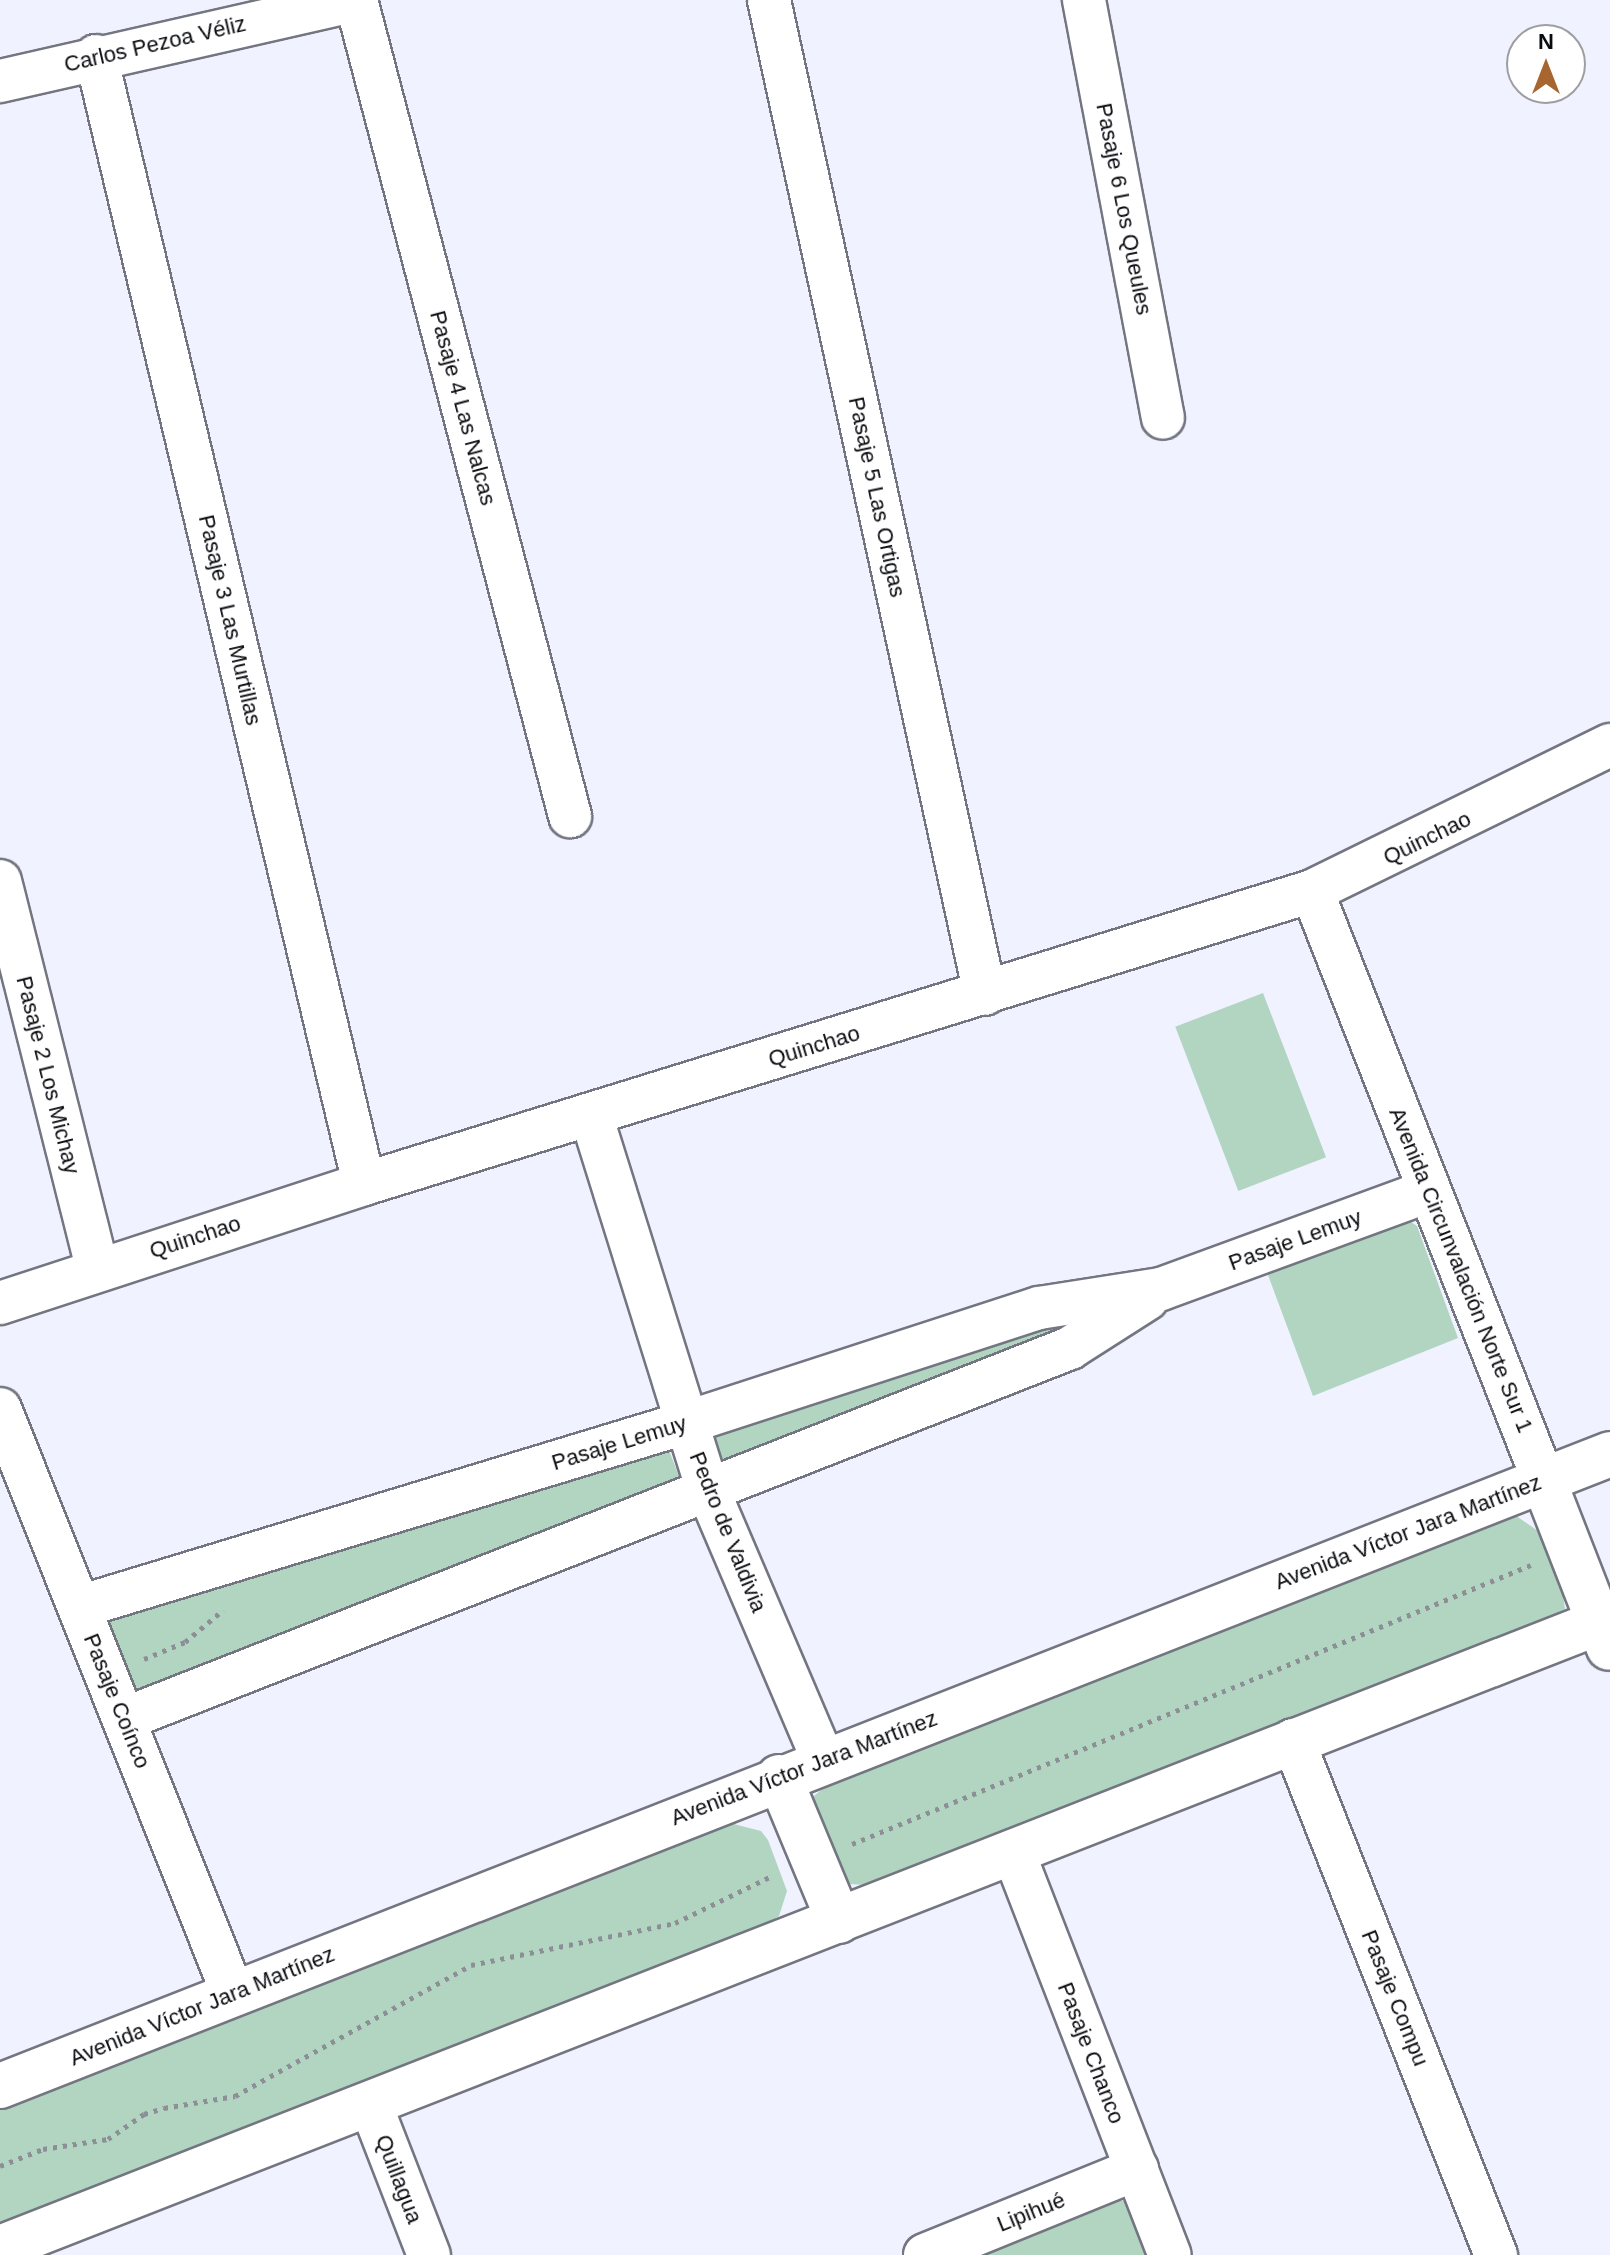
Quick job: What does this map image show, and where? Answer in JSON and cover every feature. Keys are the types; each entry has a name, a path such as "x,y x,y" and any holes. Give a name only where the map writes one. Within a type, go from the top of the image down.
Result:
{"main road":[{"name":"Avenida Víctor Jara Martínez","path":"0,2086 779,1777 1610,1454"},
{"name":"Avenida Circunvalación Norte Sur 1","path":"1543,1479 1606,1630"},
{"path":"0,2248 839,1921 1293,1740 1606,1630"},
{"path":"779,1777 839,1921"}],"street":[{"name":"Carlos Pezoa Véliz","path":"0,81 96,56 357,0"},
{"name":"Pasaje 4 Las Nalcas","path":"357,0 570,816"},
{"name":"Pasaje 5 Las Ortigas","path":"769,0 985,994"},
{"name":"Pasaje 6 Los Queules","path":"1084,0 1163,418"},
{"name":"Pasaje 3 Las Murtillas","path":"96,56 364,1184"},
{"name":"Quinchao","path":"0,1303 97,1268 364,1184 1312,891 1610,745"},
{"name":"Pasaje 2 Los Michay","path":"0,881 97,1268"},
{"name":"Avenida Circunvalación Norte Sur 1","path":"1312,891 1543,1479"},
{"name":"Pedro de Valdivia","path":"591,1115 708,1490 823,1760"},
{"name":"Pasaje Lemuy","path":"79,1607 685,1423 1039,1308 1161,1289 1429,1191"},
{"name":"Pasaje Lemuy","path":"124,1719 1070,1348 1161,1289"},
{"name":"Pasaje Coínco","path":"0,1409 233,1994"},
{"name":"Pasaje Compu","path":"1293,1740 1496,2255"},
{"name":"Pasaje Chanco","path":"1013,1851 1170,2255"},
{"name":"Quillagua","path":"370,2103 429,2255"},
{"name":"Lipihué","path":"925,2255 1137,2169"}],"green space":[{"path":"1263,993 1326,1157 1238,1191 1175,1027"},
{"path":"1408,1220 1417,1226 1458,1338 1313,1396 1265,1267"},
{"path":"1107,1315 724,1464 711,1427 1031,1322"},
{"path":"667,1445 680,1479 153,1694 130,1694 99,1618"},
{"path":"1512,1513 1541,1533 1560,1576 1565,1609 866,1885 848,1884 836,1876 809,1808 814,1796 831,1782"},
{"path":"726,1822 761,1831 768,1840 787,1891 779,1916 766,1924 0,2223 0,2108"},
{"path":"1116,2201 1127,2201 1154,2255 979,2255"}]}
